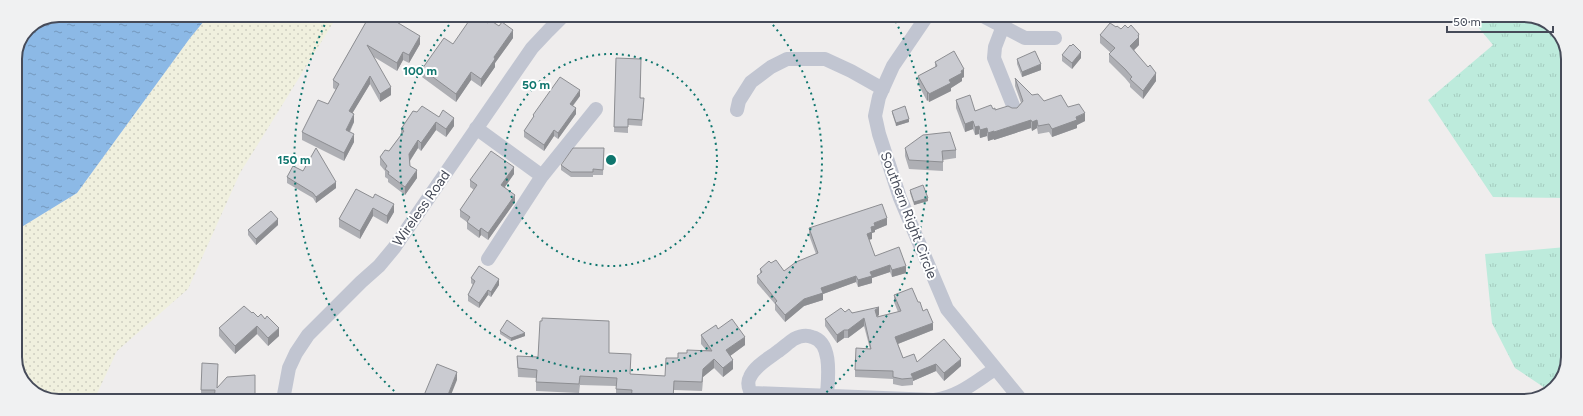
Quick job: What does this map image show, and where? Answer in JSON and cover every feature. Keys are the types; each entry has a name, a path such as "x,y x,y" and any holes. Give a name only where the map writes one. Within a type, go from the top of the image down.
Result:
{"street":[{"name":"Wireless Road","path":"284,394 289,368 296,352 308,335 379,266 394,248 532,48 558,22"},
{"name":"Southern Right Circle","path":"923,22 893,66 879,97 876,108 877,126 900,198 947,309 1017,394"},
{"path":"995,22 1025,38 1055,38"},
{"path":"1003,26 995,47 994,58 1014,108"},
{"path":"737,110 739,101 751,82 771,67 787,59 825,59 883,88"},
{"path":"488,259 542,176 596,109"},
{"path":"476,128 542,176"},
{"path":"790,394 753,393 750,391 748,386 748,380 755,369 794,339 809,336 820,341 826,355 828,366 827,394"},
{"path":"957,394 995,369"}],"sand":[{"path":"203,22 334,22 240,173 188,289 117,351 97,394 59,394 45,391 35,385 28,377 22,359 22,227 77,193"}],"green space":[{"path":"1474,22 1524,22 1536,24 1548,31 1558,45 1561,57 1561,198 1493,197 1428,100 1493,45"},
{"path":"1561,247 1561,357 1559,369 1556,375 1544,388 1515,368 1492,323 1485,254"}],"water":[{"path":"59,22 203,22 190,38 77,193 22,227 22,59 28,39 39,28"}],"building":[{"path":"366,22 397,22 420,36 409,55 403,52 397,63 367,45 391,87 380,94 370,76 349,111 354,114 346,130 354,134 344,153 302,132 318,100 328,104 339,84 333,80"},
{"path":"468,22 493,22 499,26 502,22 513,30 481,79 471,72 456,94 422,69 444,38 453,44"},
{"path":"1110,23 1121,29 1125,25 1128,28 1131,25 1139,34 1139,37 1130,46 1148,67 1150,65 1156,73 1143,91 1130,79 1132,77 1125,69 1109,54 1115,48 1100,35"},
{"path":"1073,44 1081,52 1072,63 1062,55 1070,45 1071,46"},
{"path":"954,51 964,69 961,71 962,73 949,80 951,83 929,94 918,76 937,66 935,62"},
{"path":"1035,51 1041,64 1022,72 1017,59"},
{"path":"616,58 641,59 640,98 644,98 642,120 628,119 628,127 614,127"},
{"path":"560,77 580,90 570,104 576,108 558,133 554,130 544,145 524,131 534,116 533,115"},
{"path":"1015,78 1032,95 1038,94 1044,101 1061,95 1068,107 1079,104 1085,113 1076,117 1077,120 1052,129 1049,124 1038,126 1037,120 1032,122 1031,120 988,133 987,128 980,130 979,126 975,127 973,121 965,124 956,100 970,95 975,111 991,105 993,109 995,108 995,110 1008,106 1017,108 1023,101"},
{"path":"422,106 439,117 443,110 454,118 446,129 436,122 421,143 418,140 409,154 410,166 417,170 405,187 388,174 389,172 385,169 387,166 380,157 385,150 389,151 404,131 401,129 413,111 417,112"},
{"path":"905,106 909,119 896,123 892,111"},
{"path":"950,132 956,150 942,151 943,162 909,160 905,148 923,135"},
{"path":"316,148 336,182 316,197 313,193 287,177 293,166 303,171"},
{"path":"573,148 604,148 603,170 593,169 593,172 571,172 561,165"},
{"path":"491,151 514,167 501,185 515,195 488,233 481,228 479,231 467,222 470,217 460,210 477,185 470,180"},
{"path":"923,185 928,198 914,202 910,190"},
{"path":"356,189 373,198 375,194 394,204 387,216 373,208 360,231 339,219"},
{"path":"882,204 887,218 874,223 875,226 871,227 872,232 867,234 875,256 899,247 906,266 892,270 890,265 870,272 872,276 858,280 856,276 821,288 823,293 804,299 785,315 775,303 777,301 757,276 762,272 760,269 769,261 771,263 776,260 784,271 796,262 818,253 809,228"},
{"path":"271,211 278,219 256,239 248,230"},
{"path":"479,266 499,279 491,292 488,290 479,303 468,295 475,281 471,278"},
{"path":"912,288 923,311 927,309 933,323 895,337 903,358 914,354 917,362 944,339 961,359 944,373 936,364 911,374 913,378 902,379 893,377 893,371 855,370 856,348 871,349 864,318 848,330 844,330 837,335 825,319 841,308 845,312 849,309 852,313 879,307 875,310 877,317 901,311 894,295"},
{"path":"244,306 258,317 261,314 265,319 267,316 279,328 268,338 257,326 235,346 219,328"},
{"path":"542,318 609,321 609,353 631,354 630,374 665,376 666,358 678,358 678,353 687,353 687,350 712,351 701,335 716,325 718,329 732,319 745,337 726,350 733,360 723,368 714,359 703,369 702,382 674,381 673,394 632,394 632,390 616,389 617,378 580,376 579,384 536,382 537,370 518,368 517,356 538,357 540,321 542,321"},
{"path":"507,320 525,333 511,338 500,331"},
{"path":"202,363 218,364 217,388 227,377 255,375 255,394 215,394 215,390 201,390"},
{"path":"437,364 457,372 448,394 424,394"}]}
